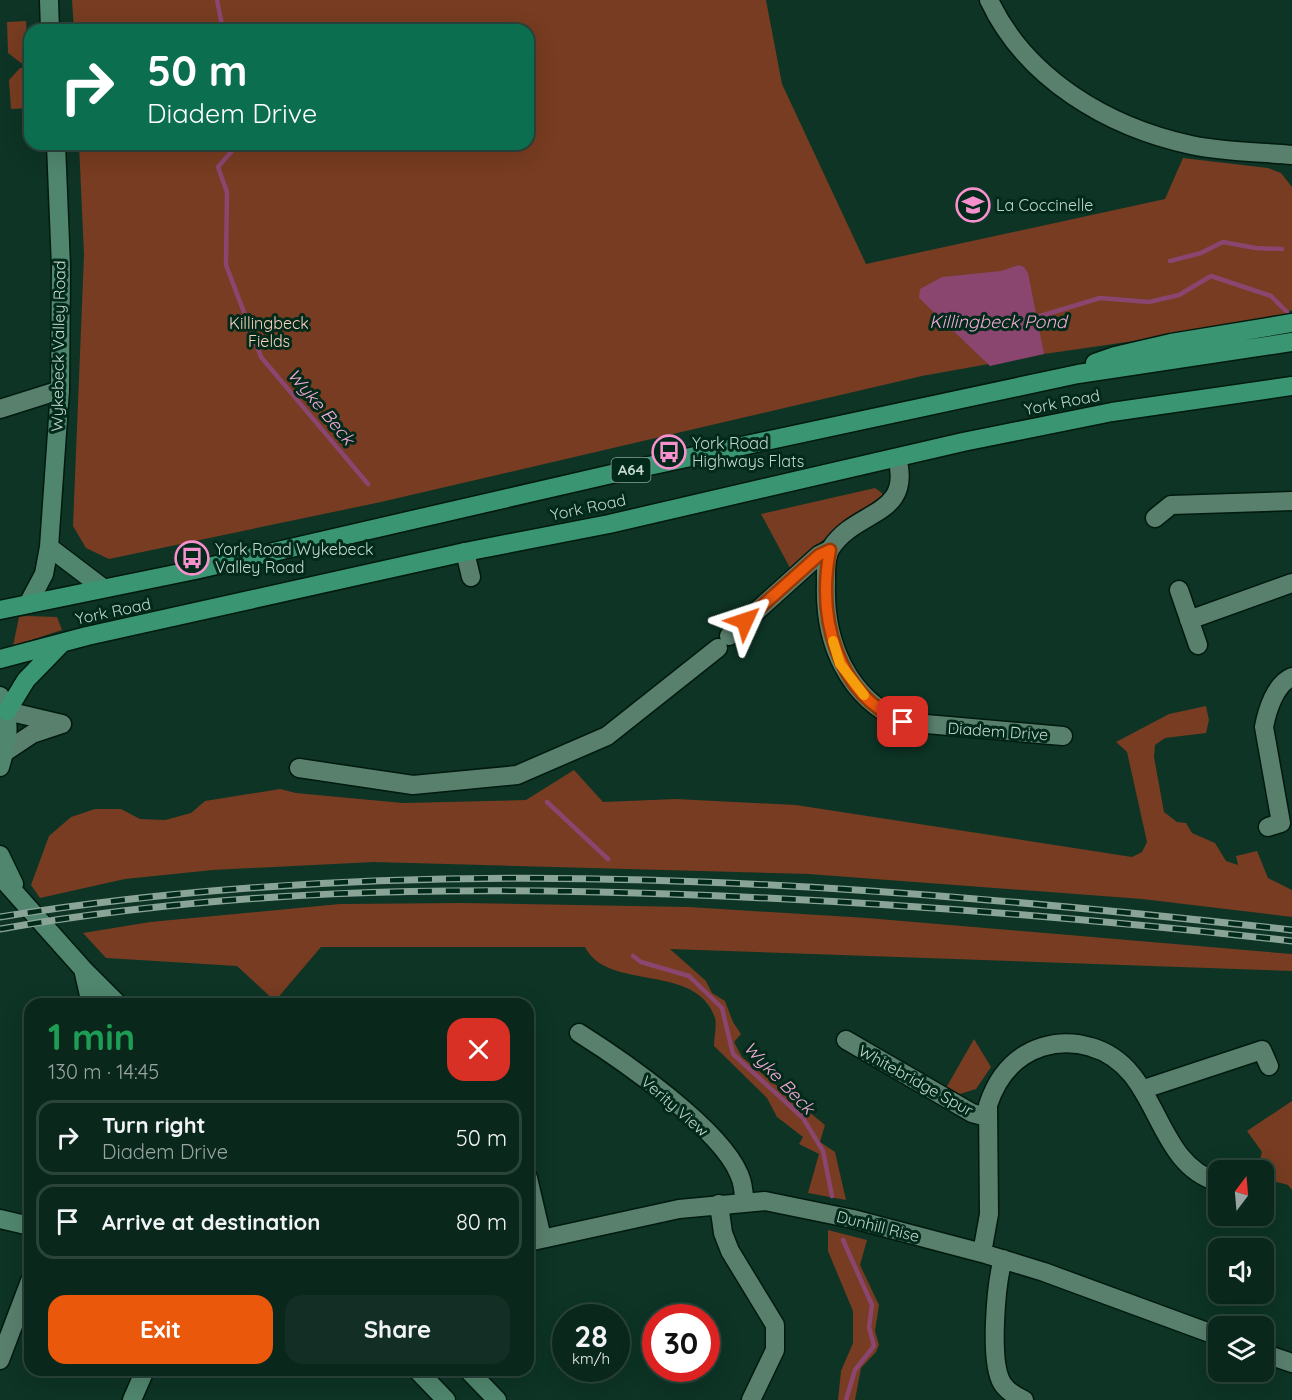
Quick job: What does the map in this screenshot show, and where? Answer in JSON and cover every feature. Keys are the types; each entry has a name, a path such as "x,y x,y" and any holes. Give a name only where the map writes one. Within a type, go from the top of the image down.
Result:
{"highway":[{"path":"1057,379 1115,356 1292,323"},
{"name":"York Road","path":"0,610 267,554 616,473 1057,379 1286,345"},
{"name":"York Road","path":"0,659 62,642 465,552 609,524 897,458 1112,412 1292,386"},
{"path":"4,703 62,642"}],"street":[{"path":"48,0 50,24"},
{"path":"989,0 1001,26 1027,57 1094,110 1189,144 1292,155"},
{"name":"Wykebeck Valley Road","path":"28,604 44,574 49,547 60,390 61,267 56,150"},
{"path":"0,409 60,390"},
{"path":"299,768 414,785 517,775 607,736 724,642 819,555 830,550 839,539 897,497 902,476 897,458"},
{"path":"1155,518 1171,505 1292,501"},
{"path":"49,547 103,588"},
{"name":"Diadem Drive","path":"830,550 826,609 840,664 857,688 880,712 903,722 930,726 1063,736"},
{"path":"465,552 471,577"},
{"path":"1189,620 1292,583"},
{"path":"1179,590 1198,645"},
{"path":"1268,827 1281,823 1264,727 1266,713 1280,688 1292,677"},
{"path":"2,760 9,731 4,703"},
{"path":"2,760 32,734 62,724 4,703"},
{"path":"0,855 21,896"},
{"path":"1,878 21,896 83,969 112,998"},
{"path":"83,969 90,998"},
{"name":"Verity View","path":"579,1033 614,1055 706,1132 739,1174 744,1201"},
{"name":"Whitebridge Spur","path":"846,1040 972,1113 987,1117"},
{"path":"982,1253 989,1214 987,1117 992,1092 1008,1068 1030,1052 1056,1044 1084,1044 1110,1054 1144,1089 1176,1152 1192,1170 1208,1177"},
{"path":"1144,1089 1262,1050 1269,1066"},
{"name":"Dunhill Rise","path":"535,1240 633,1217 719,1204 765,1201 1003,1259 1208,1332"},
{"path":"719,1204 723,1233 730,1251 775,1325 775,1350 751,1400"},
{"path":"0,1219 24,1225"},
{"path":"1003,1259 995,1296 998,1371 1008,1391 1024,1400"},
{"path":"0,1360 24,1297"},
{"path":"1274,1357 1292,1363"},
{"path":"132,1400 142,1376"},
{"path":"423,1376 446,1400"},
{"path":"474,1376 497,1400"}],"green space":[{"name":"Killingbeck Fields","path":"72,0 766,0 782,84 866,264 1165,199 1183,158 1268,168 1281,173 1292,187 1292,310 1266,322 1044,354 922,376 381,502 109,559 86,548 73,526 84,255 79,150 534,150 534,24 74,24"},
{"path":"26,21 24,24 24,63 8,53 7,22"},
{"path":"20,68 24,68 24,108 11,109 9,80"},
{"path":"875,488 882,493 882,498 840,526 790,568 761,514"},
{"path":"19,617 57,617 62,630 13,646"},
{"path":"1206,706 1209,720 1206,733 1165,738 1155,745 1154,757 1164,812 1177,822 1186,823 1192,833 1215,843 1226,861 1238,865 1236,856 1257,851 1268,878 1292,890 1292,917 1142,899 808,874 374,862 213,870 125,879 40,898 31,885 49,836 71,817 95,809 121,809 140,819 165,820 191,813 205,801 280,789 296,793 403,803 526,800 574,770 603,802 676,799 796,805 1132,857 1142,852 1147,842 1127,752 1116,742 1169,714"},
{"path":"462,903 689,907 867,918 1292,954 1292,971 670,949 706,981 712,993 725,1001 733,1022 741,1034 734,1042 742,1057 825,1125 820,1142 835,1152 846,1200 808,1193 819,1154 799,1144 803,1137 777,1117 767,1098 714,1046 715,1018 705,1001 690,990 672,983 612,969 596,961 585,947 321,947 278,998 272,998 237,966 106,958 83,933 150,922 340,904"},
{"path":"974,1039 991,1067 976,1089 960,1094 946,1088"},
{"path":"1292,1101 1292,1190 1288,1185 1274,1181 1274,1160 1260,1160 1262,1152 1247,1131"},
{"path":"828,1230 867,1240 860,1265 879,1305 875,1331 879,1345 876,1352 861,1368 855,1400 838,1400 841,1371 853,1343 853,1311 828,1251"}],"water":[{"name":"Killingbeck Pond","path":"1019,265 1024,267 1028,273 1044,354 990,366 919,298 920,289 942,277 1001,271"}],"waterway":[{"name":"Wyke Beck","path":"217,0 222,24"},
{"name":"Wyke Beck","path":"233,150 218,167 227,192 226,265 261,357 368,484"},
{"path":"1170,261 1201,253 1223,242 1255,248 1282,249"},
{"path":"1037,317 1100,298 1149,302 1179,295 1211,276 1271,296 1287,312"},
{"name":"Wyke Beck","path":"547,802 608,859"},
{"name":"Wyke Beck","path":"633,956 641,962 689,976 722,1008 733,1054 803,1118 823,1151 832,1196"},
{"name":"Wyke Beck","path":"843,1240 872,1305 869,1327 874,1346 855,1370 846,1400"}],"railway":[{"path":"0,917 161,896 322,883 484,878 646,880 808,887 970,898 1292,930"},
{"path":"0,929 167,906 250,899 417,891 500,891 669,894 903,906 1137,925 1292,941"}],"slow traffic":[{"path":"833,641 840,664 864,695"}],"place":[{"name":"La Coccinelle","path":"973,205"},
{"name":"York Road Highways Flats","path":"669,452"},
{"name":"York Road Wykebeck Valley Road","path":"192,558"}],"route":[{"path":"745,621 819,555 830,550 826,566 826,609 840,664 857,688 880,712 903,722"}]}
